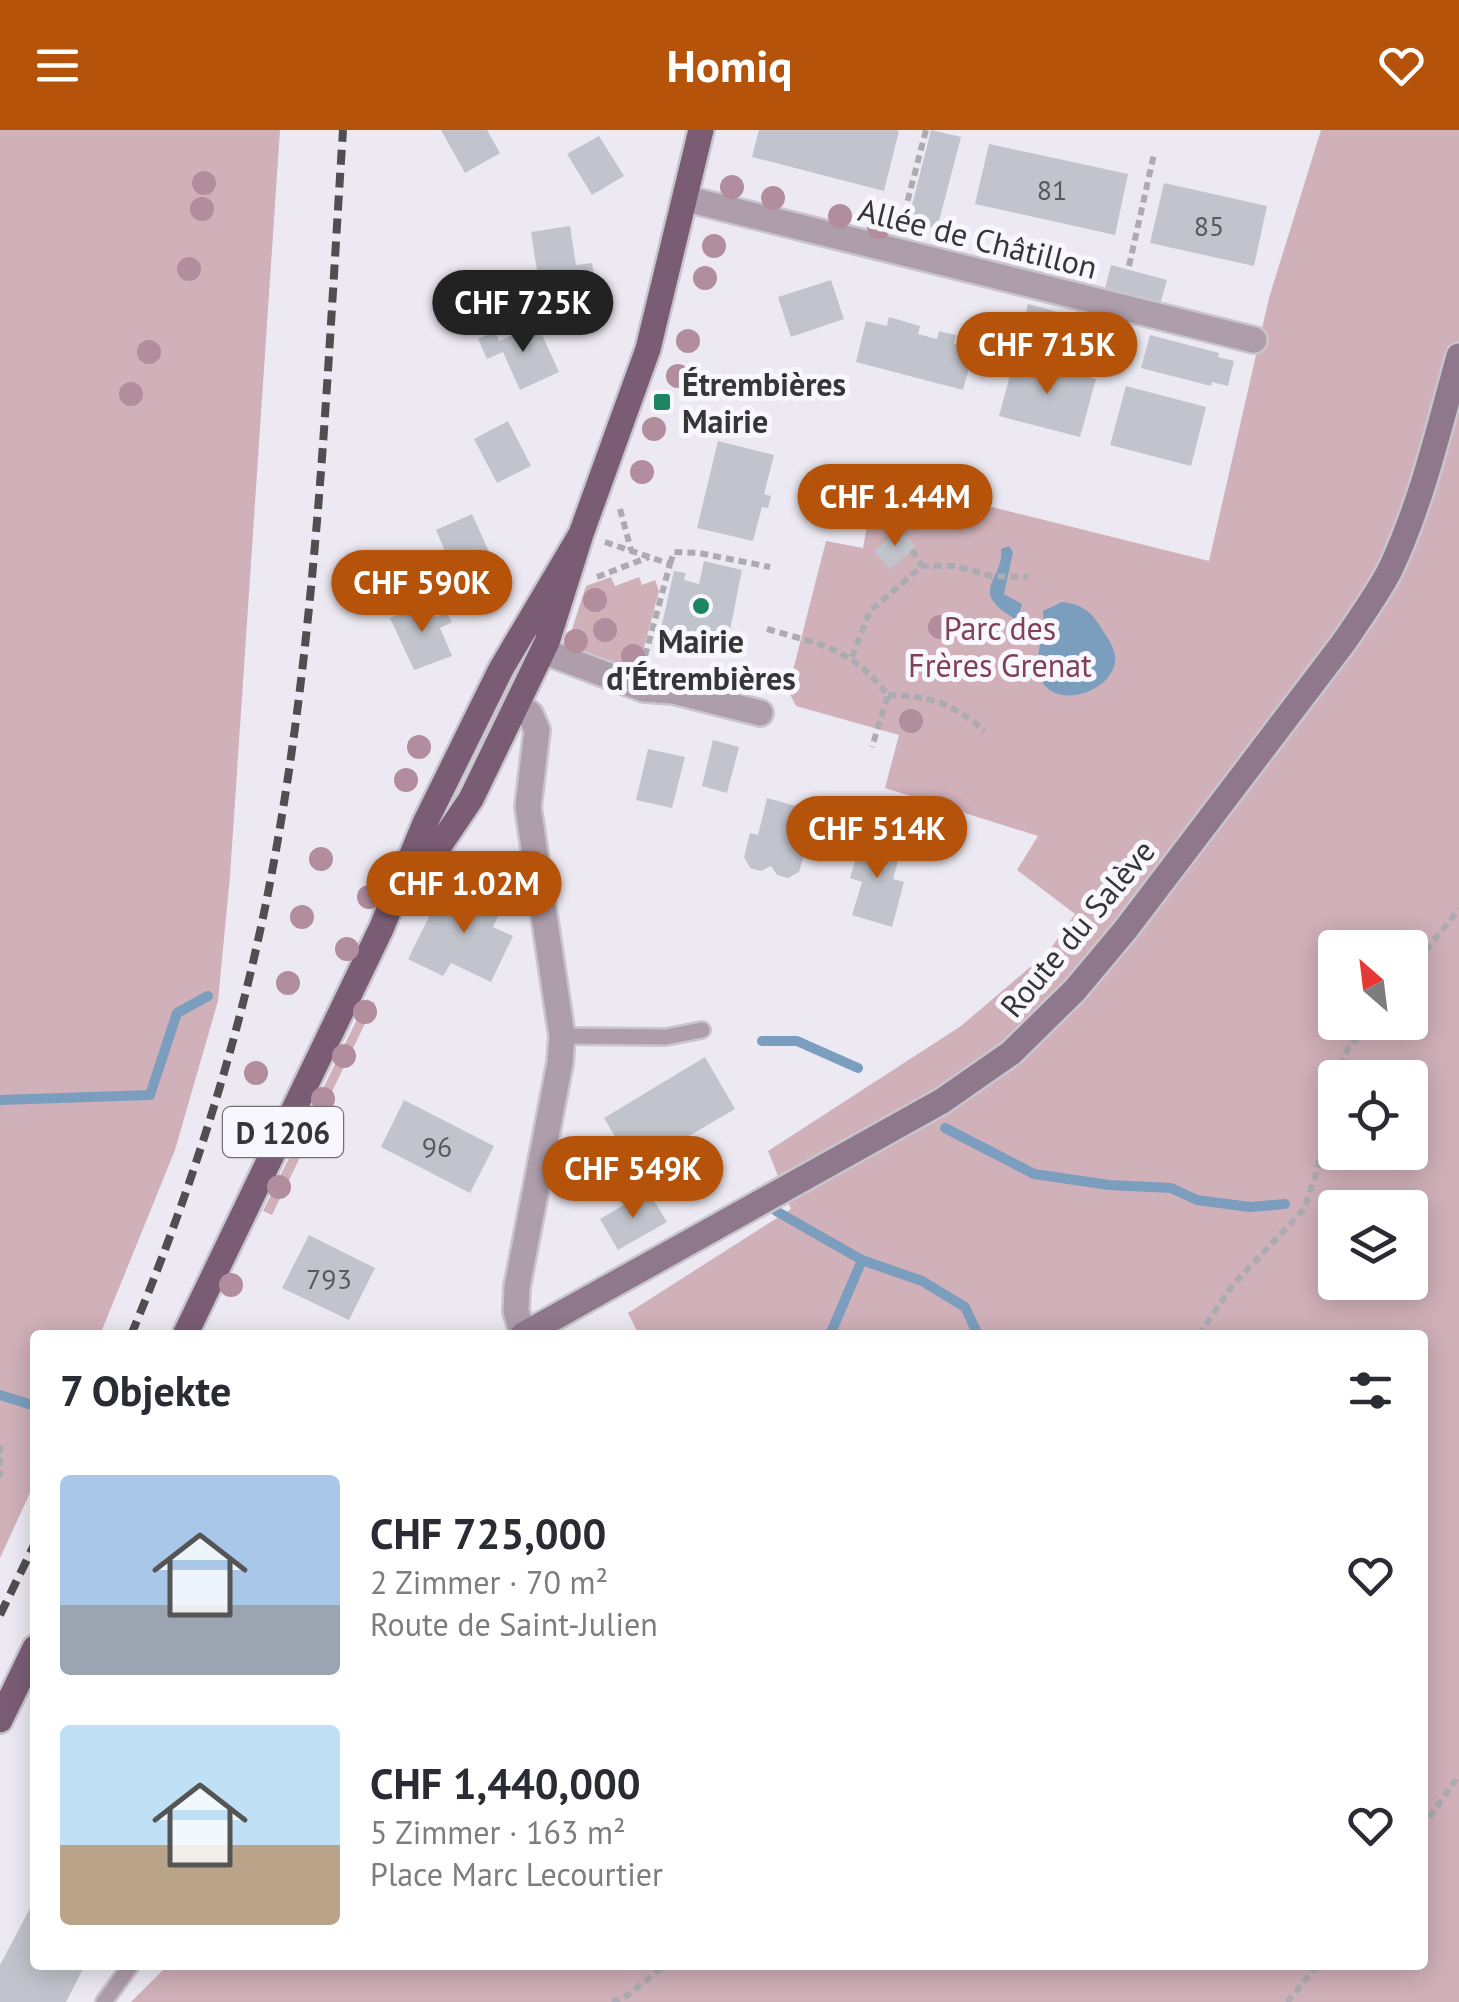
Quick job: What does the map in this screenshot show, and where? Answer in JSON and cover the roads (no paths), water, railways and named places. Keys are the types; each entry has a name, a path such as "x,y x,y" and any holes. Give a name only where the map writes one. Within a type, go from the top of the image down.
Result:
{"main road":[{"name":"D 1206","path":"381,929 460,818 544,652 590,537 648,349 701,130"},
{"name":"D 1206","path":"187,1330 381,929 434,802 517,641 590,537"},
{"path":"517,641 544,652"},
{"path":"0,1720 30,1658"}],"street":[{"name":"Allée de Châtillon","path":"686,199 1254,340"},
{"name":"Route du Salève","path":"532,1330 942,1101 1012,1052 1044,1024 1126,929 1344,642 1370,602 1388,573 1412,516 1459,356"},
{"path":"544,652 638,687 674,691 760,713"},
{"path":"517,705 530,714 536,730 528,807 562,1036 517,1287 516,1311 522,1330"}],"lane":[{"path":"562,1036 666,1036 702,1030"},
{"path":"104,2002 127,1970"}],"water":[{"path":"1009,546 1013,552 1004,594 1022,604 1019,616 1014,618 1000,609 990,592 1001,549"},
{"path":"1062,602 1088,612 1114,652 1115,662 1103,683 1079,694 1055,693 1045,686 1039,674 1043,611"}],"waterway":[{"path":"0,1100 150,1095 177,1013 208,996"},
{"path":"762,1041 797,1041 858,1068"},
{"path":"945,1128 1034,1174 1109,1185 1171,1188 1197,1200 1250,1207 1285,1204"},
{"path":"776,1211 862,1260 832,1330"},
{"path":"862,1260 922,1281 965,1307 976,1330"},
{"path":"0,1395 30,1404"}],"railway":[{"path":"133,1330 191,1176 225,1068 254,958 283,807 317,518 343,130"},
{"path":"0,1615 30,1553"}],"place":[{"name":"Étrembières Mairie","path":"662,402"},
{"name":"Mairie d'Étrembières","path":"701,606"}],"park label":[{"name":"Parc des Frères Grenat","path":"1000,646"}]}
